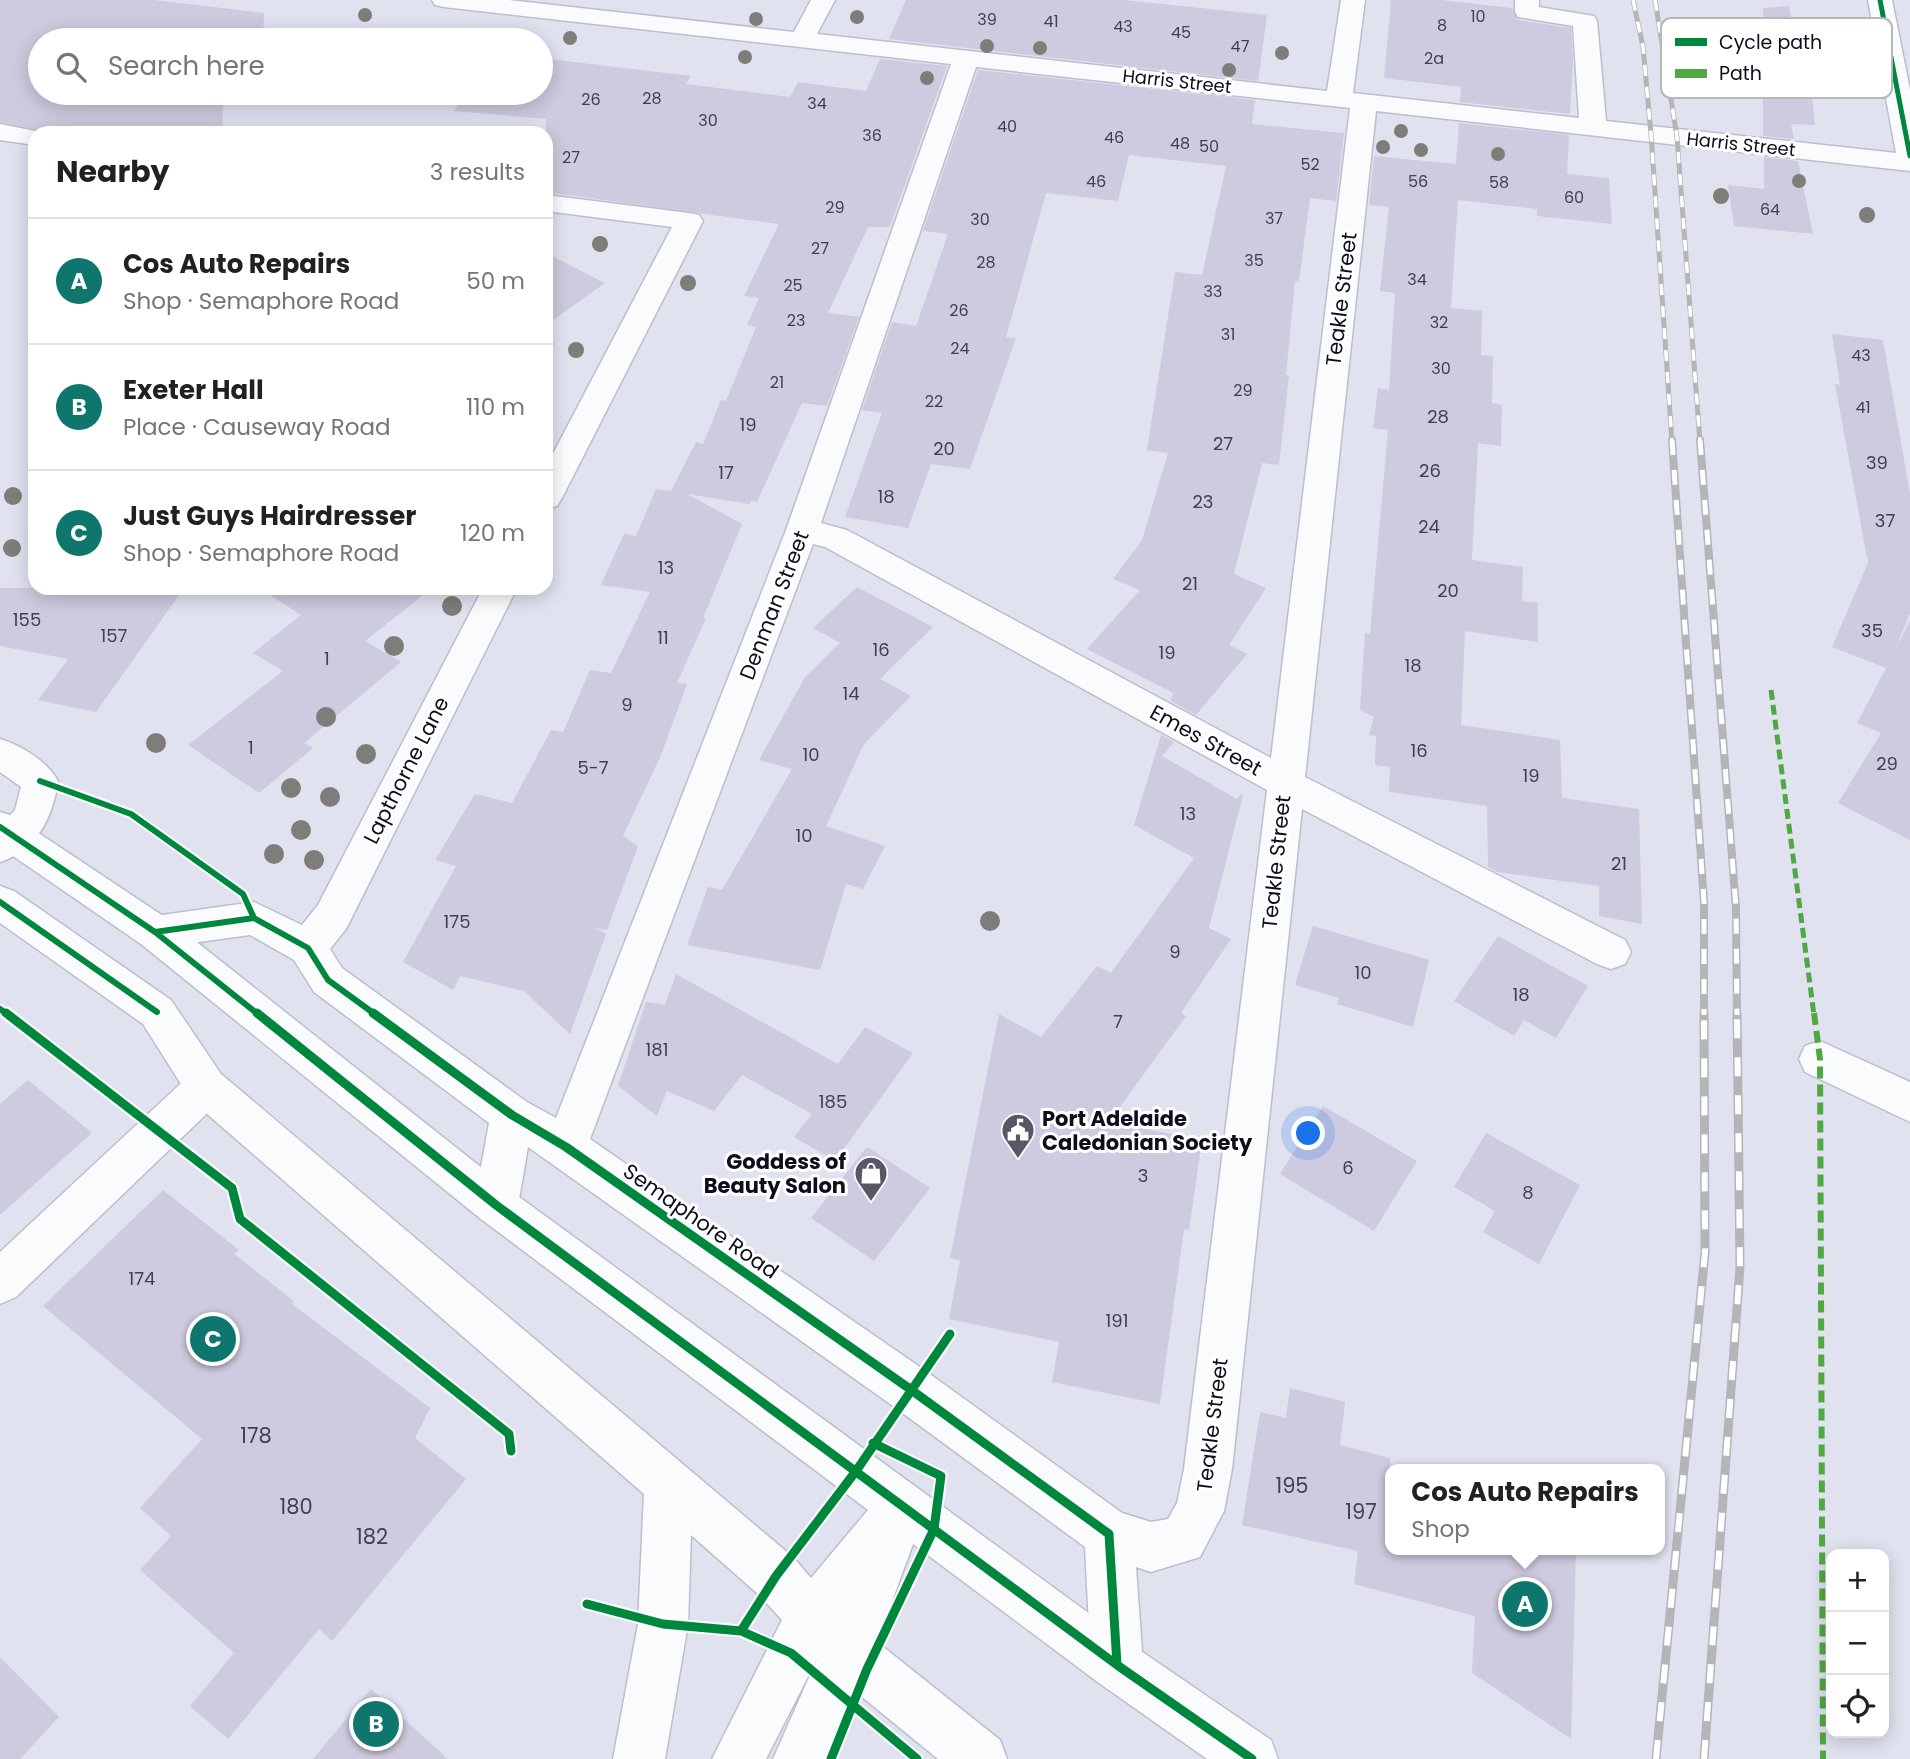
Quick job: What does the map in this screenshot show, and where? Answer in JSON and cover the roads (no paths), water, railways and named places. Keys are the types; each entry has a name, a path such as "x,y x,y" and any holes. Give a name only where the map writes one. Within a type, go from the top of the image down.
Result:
{"street":[{"name":"Harris Street","path":"444,0 1910,163"},
{"path":"802,40 823,0"},
{"name":"Teakle Street","path":"1108,1534 1151,1548 1183,1540 1200,1511 1208,1469 1285,783 1352,101 1353,0"},
{"path":"1527,0 1527,12 1585,21 1593,128"},
{"path":"1880,0 1890,18"},
{"path":"1899,33 1910,156"},
{"name":"Denman Street","path":"566,1147 802,530 966,58"},
{"path":"0,132 28,136"},
{"path":"553,204 689,221 553,484"},
{"name":"Emes Street","path":"802,530 835,537 1285,783 1611,952"},
{"name":"Lapthorne Lane","path":"307,948 332,917 496,595"},
{"path":"0,753 40,781 36,812 4,837 155,932 496,1205 1116,1665 1252,1759"},
{"path":"0,902 157,1012 206,1087 776,1576 811,1617 867,1669 981,1759"},
{"name":"Semaphore Road","path":"155,932 254,918 307,948 328,980 512,1115 566,1147 888,1374 1108,1534"},
{"path":"1820,1059 1910,1103"},
{"path":"0,1282 206,1087"},
{"path":"496,1205 512,1115"},
{"path":"639,1759 663,1623 668,1483"},
{"path":"738,1759 811,1617 903,1505"},
{"path":"799,1759 849,1650 903,1505"},
{"path":"1108,1534 1116,1665"}],"railway":[{"path":"1633,0 1643,47 1651,134 1672,442"},
{"path":"1655,0 1661,37"},
{"path":"1671,98 1677,137 1700,442"},
{"path":"1672,440 1704,902 1704,1013"},
{"path":"1700,440 1736,908 1737,1015"},
{"path":"1656,1759 1705,1252 1704,1013"},
{"path":"1704,1759 1740,1267 1737,1013"}],"place":[{"name":"Port Adelaide Caledonian Society","path":"1018,1160"},
{"name":"Goddess of Beauty Salon","path":"871,1203"},
{"name":"Just Guys Hairdresser","path":"213,1339"},
{"name":"Cos Auto Repairs","path":"1525,1604"},
{"name":"Exeter Hall","path":"376,1724"}]}
